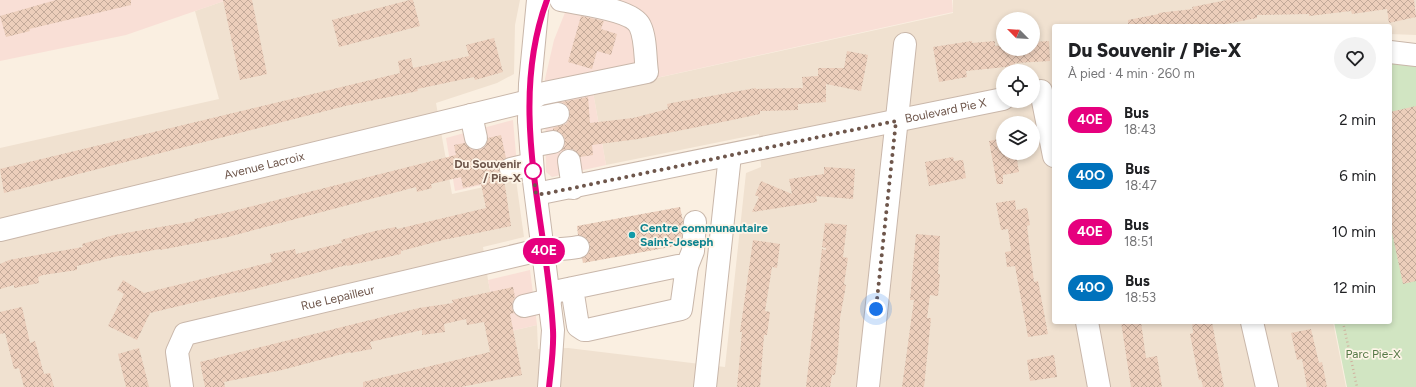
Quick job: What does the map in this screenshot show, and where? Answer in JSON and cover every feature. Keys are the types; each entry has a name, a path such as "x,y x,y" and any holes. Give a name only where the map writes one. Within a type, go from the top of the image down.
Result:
{"street":[{"path":"538,0 529,110 536,194 550,297 553,333 549,387"},
{"path":"535,36 547,0"},
{"path":"529,110 540,94 647,72 642,31 636,20 623,13 561,0"},
{"path":"868,387 905,44"},
{"path":"1392,52 1416,55"},
{"path":"1043,91 1052,144"},
{"name":"Boulevard Pie X","path":"536,194 573,188 594,174 730,155 996,100"},
{"path":"529,110 558,114"},
{"name":"Avenue Lacroix","path":"0,230 471,115 529,110"},
{"path":"471,115 476,138"},
{"path":"511,169 553,142"},
{"path":"705,387 730,155"},
{"path":"568,161 573,188"},
{"path":"572,288 578,326 584,330 681,309 687,266 693,251 695,222"},
{"path":"544,250 559,251 578,247"},
{"name":"Rue Lepailleur","path":"182,387 177,352 185,334 544,250"},
{"path":"524,306 572,288 687,266"},
{"path":"1087,324 1099,387"},
{"path":"1252,324 1267,387"}],"path":[{"path":"1343,324 1357,387"}],"shaded area":[{"path":"0,0 227,0 126,35 0,61"},
{"path":"227,0 520,0 515,25 514,74 497,83 436,103 452,194 516,180 524,237 483,247 499,334 537,325 538,349 568,348 725,367 746,173 761,167 759,134 606,165 593,92 953,13 953,0 1416,0 1416,35 1392,34 1392,24 1052,24 1052,324 1333,324 1346,387 0,387 0,148 219,99 195,11"},
{"path":"570,0 952,0 953,12 593,92 606,165 552,177 546,172 545,79 554,40"},
{"path":"513,120 518,177 455,191 446,138"},
{"path":"530,270 537,325 499,334 488,280"}],"green space":[{"name":"Parc Pie-X","path":"1392,52 1416,55 1416,387 1347,387 1334,324 1392,324"}],"building":[{"path":"56,0 131,0 131,5 29,29 30,31 6,37 0,16"},
{"path":"223,0 252,0 267,74 240,80"},
{"path":"413,0 420,26 339,47 332,20"},
{"path":"1227,0 1414,0 1416,17 1389,23 1387,9 1352,14 1351,11 1309,16 1309,14 1257,15 1257,18 1226,24 1128,24 1128,20 1159,14 1158,13 1193,9 1192,7"},
{"path":"581,16 604,21 601,29 617,34 611,55 597,51 592,69 568,62"},
{"path":"494,38 503,72 475,80 474,77 417,89 418,91 345,106 4,193 0,169 400,73 398,61 411,58 413,68 469,56 466,45"},
{"path":"972,41 972,43 995,41 996,56 1040,56 1040,42 1049,41 1050,61 996,64 996,68 966,71 967,77 939,82 933,47"},
{"path":"847,51 868,55 861,91 826,84 826,102 798,104 798,110 760,111 760,114 732,120 638,139 592,145 593,155 580,157 573,149 561,151 565,146 565,139 562,134 553,130 553,128 566,124 570,118 568,106 562,102 588,97 590,123 633,118 668,109 667,104 756,88 803,88 802,77 818,76 818,68 844,68"},
{"path":"1416,106 1416,281 1403,284 1392,232 1392,112"},
{"path":"501,135 506,158 499,165 499,172 504,179 511,226 443,240 401,251 401,254 347,265 238,293 150,313 137,340 108,326 124,294 117,290 123,280 144,293 272,262 270,254 295,249 296,254 342,243 341,240 375,231 396,227 397,229 486,208 481,184 463,188 461,177 431,184 432,188 417,192 416,187 228,237 160,250 122,255 77,266 77,270 43,275 38,277 39,283 14,288 14,285 0,289 0,264 9,260 83,247 82,244 114,235 195,221 194,219 229,212 456,155 454,145 465,143 472,150 479,150 485,147 488,138"},
{"path":"996,140 996,160 1017,160 1019,172 1003,175 1003,184 997,184 989,141"},
{"path":"953,157 954,161 963,160 966,178 929,186 925,162"},
{"path":"824,167 855,169 853,199 816,196 817,202 752,212 759,197 755,195 761,181 792,194 789,179 824,174"},
{"path":"1015,200 1016,210 1027,208 1030,225 1027,226 1034,282 1038,281 1048,334 1028,337 1015,266 1007,267 1005,252 1011,251 1008,229 1001,230 996,203"},
{"name":"Centre communautaire Saint-Joseph","path":"680,207 683,221 681,245 583,263 582,258 589,252 590,245 587,239 578,235 577,226"},
{"path":"825,223 847,225 843,257 848,258 844,284 846,285 840,318 835,375 832,375 830,387 806,387 822,249 826,250 826,248 822,247"},
{"path":"916,234 940,236 938,274 940,274 938,296 930,295 927,318 931,318 924,387 902,387 914,300 910,300"},
{"path":"753,240 780,244 777,268 772,267 765,311 770,312 767,335 764,335 760,387 737,387 742,332 740,332"},
{"path":"513,287 515,297 512,303 512,308 514,313 510,314 522,375 461,387 363,387 363,382 490,352 484,322 467,325 466,319 444,324 445,332 422,335 422,330 370,342 372,349 350,352 282,370 224,382 225,387 205,387 200,362 419,308 453,303 452,300"},
{"path":"22,307 30,343 35,341 44,374 50,373 54,387 24,387 19,368 14,369 5,333 0,334 0,312"},
{"path":"1121,324 1141,324 1146,358 1157,356 1162,387 1131,387"},
{"path":"1192,324 1212,324 1224,387 1203,387 1201,379 1199,380 1190,334 1193,333"},
{"path":"1311,329 1319,363 1322,362 1327,387 1307,387 1302,359 1297,360 1291,333"},
{"path":"139,348 149,387 126,387 118,354"},
{"path":"1054,355 1057,377 1030,381 1027,360"}],"bus line":[{"name":"40E","path":"547,0 535,36 529,110 531,156 552,311 553,352 549,387"}],"place":[{"name":"Du Souvenir / Pie-X","path":"533,171"},
{"name":"Centre communautaire Saint-Joseph","path":"632,235"}],"route":[{"path":"533,171 536,194 544,194 896,121 876,309"}]}
